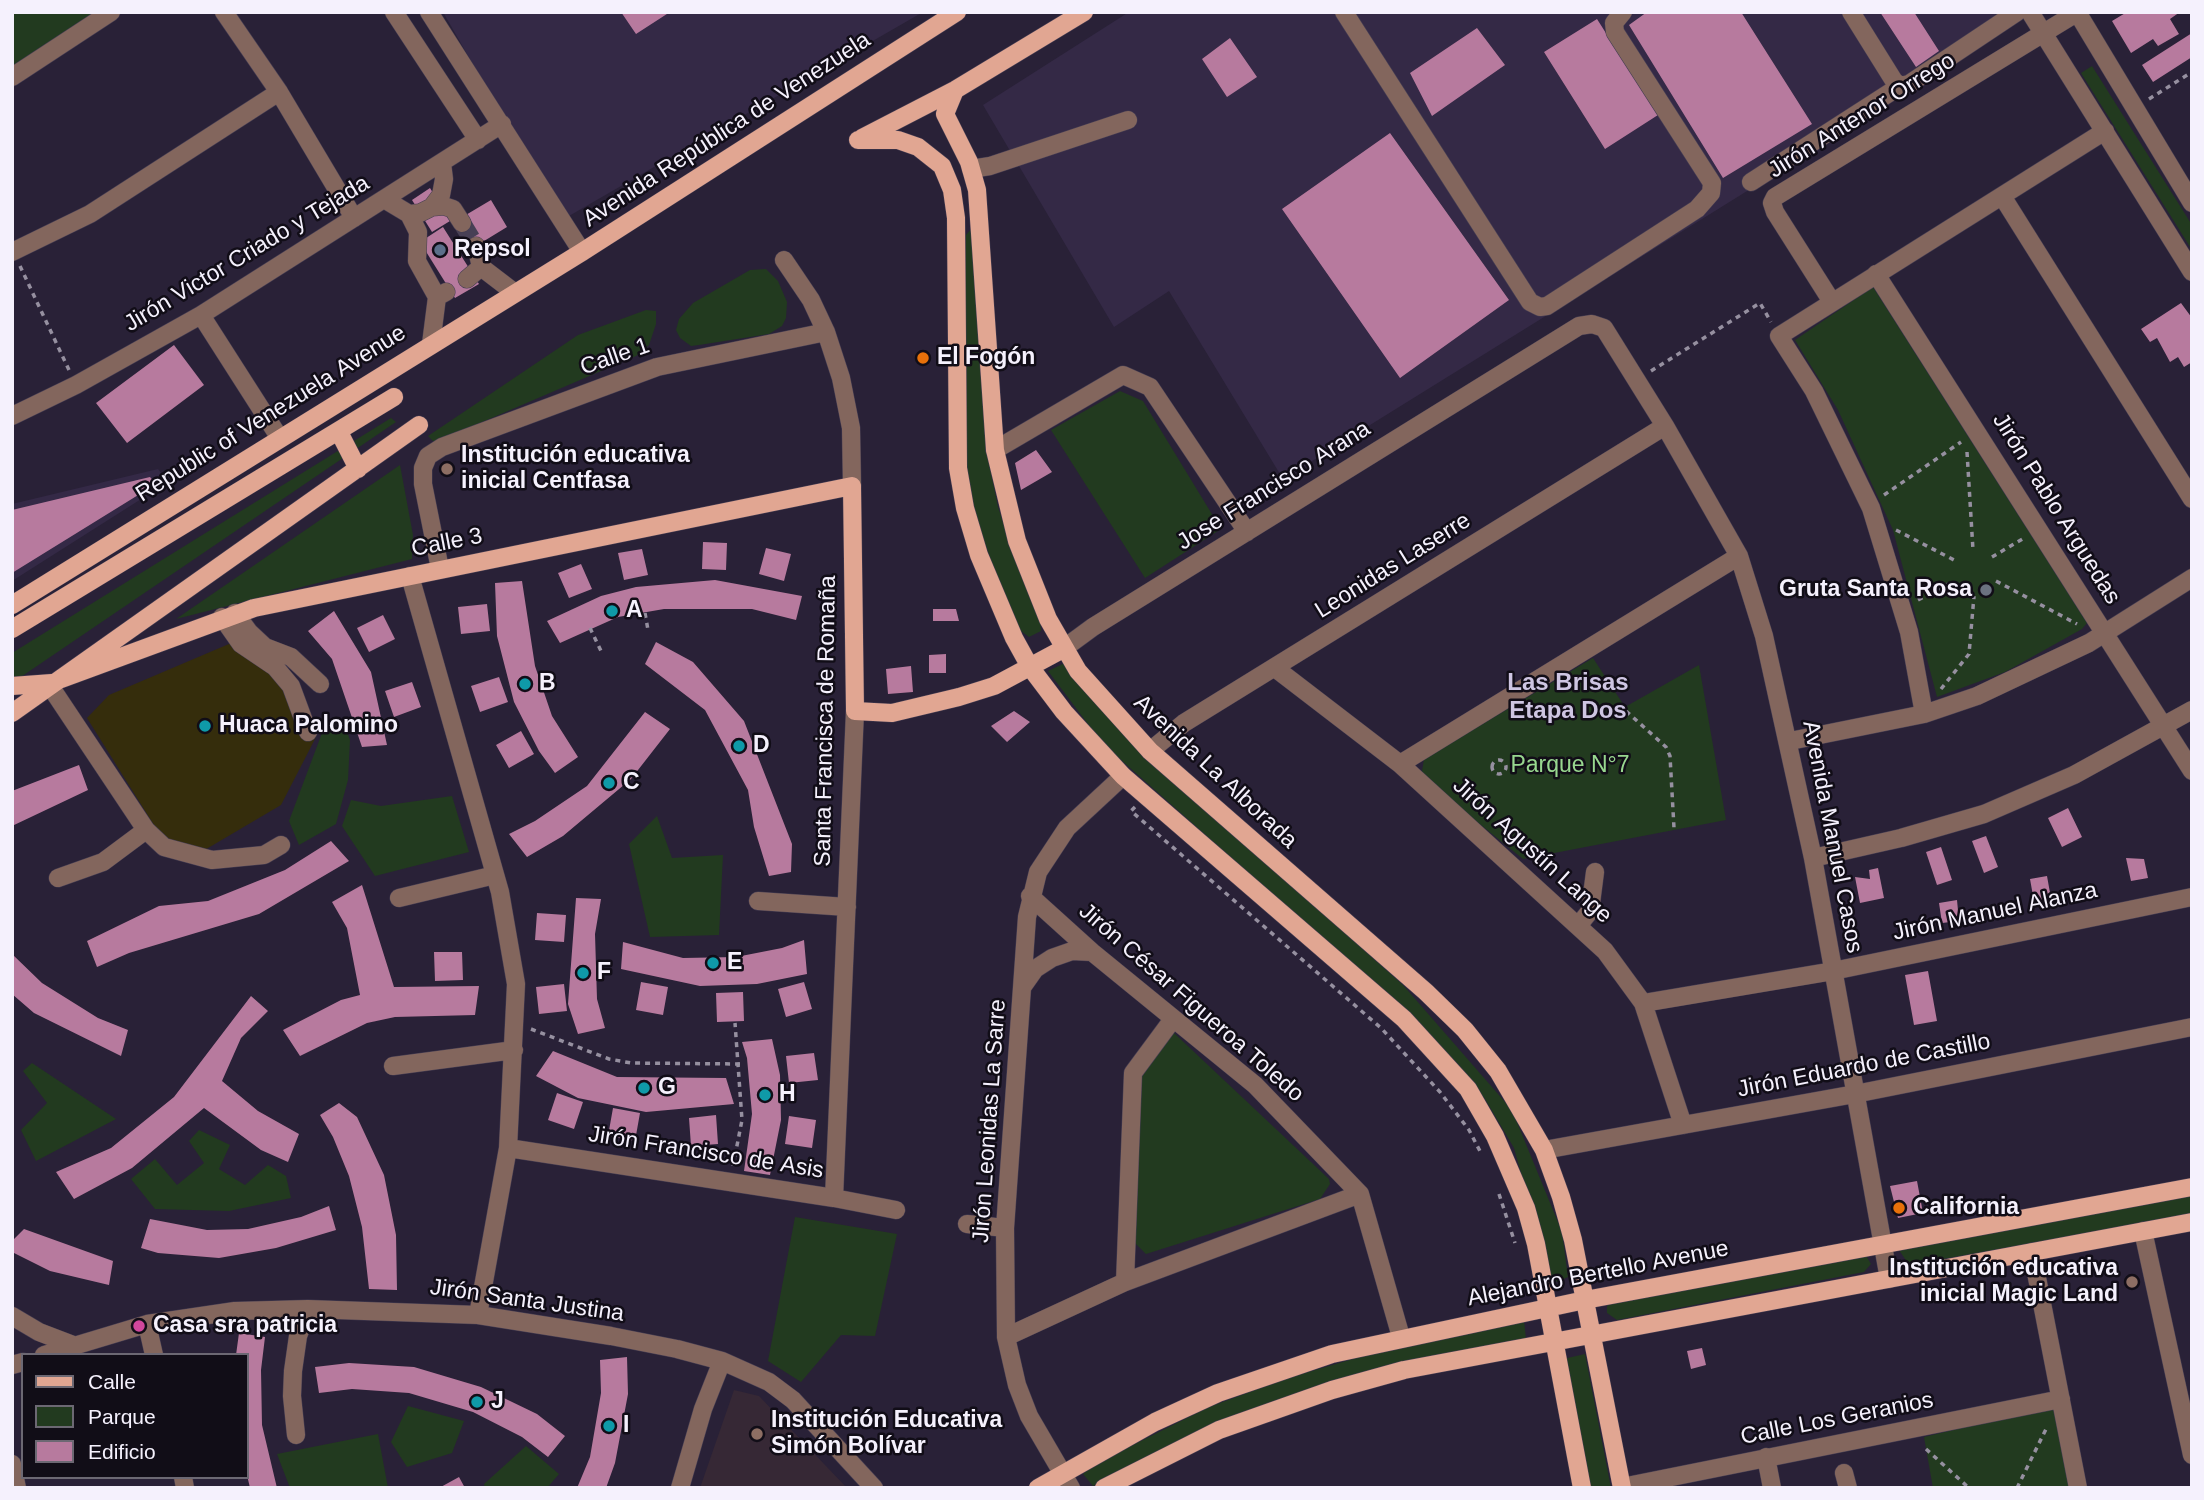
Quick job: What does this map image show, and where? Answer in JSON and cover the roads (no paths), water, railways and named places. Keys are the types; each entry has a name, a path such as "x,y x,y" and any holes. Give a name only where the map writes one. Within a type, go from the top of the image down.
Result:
{"main road":[{"name":"Avenida República de Venezuela","path":"515,293 957,12"},
{"path":"1084,12 955,90 858,140 898,140 918,146 938,162 952,190 956,218 958,468 965,508 987,578 1030,667 1091,743 1123,776 1404,1019 1468,1089 1495,1136 1526,1208 1555,1342 1582,1488"},
{"name":"Avenida La Alborada","path":"955,90 947,104 946,116 971,169 979,206 995,450 1017,541 1034,589 1063,649 1094,691 1150,751 1465,1030 1522,1109 1544,1150 1573,1240 1622,1487"},
{"name":"Republic of Venezuela Avenue","path":"12,605 515,293"},
{"path":"12,629 394,397"},
{"path":"12,713 419,425"},
{"path":"339,432 358,469"},
{"path":"265,477 279,450 279,437"},
{"name":"Calle 3","path":"56,683 229,615 440,569 852,486"},
{"name":"Santa Francisca de Romaña","path":"852,486 855,711"},
{"name":"Jose Francisco Arana","path":"855,711 892,713 959,697 994,686 1063,649"},
{"path":"12,685 56,683"},
{"name":"Alejandro Bertello Avenue","path":"1038,1488 1067,1480 1120,1440 1218,1393 1332,1354 1401,1337 1585,1300 2192,1187"},
{"path":"1104,1488 1219,1430 1332,1390 1404,1370 2192,1222"}],"street":[{"path":"12,77 111,12"},
{"path":"224,12 279,92 354,218"},
{"path":"394,12 478,140"},
{"path":"429,12 582,252"},
{"path":"1344,12 1530,302 1539,307 1547,306 1697,209 1711,192 1712,183 1615,32 1614,23 1623,12"},
{"path":"1852,12 1894,81 1900,86"},
{"path":"1751,182 1900,86 1909,84 2017,12"},
{"path":"2030,12 2192,272"},
{"path":"2078,12 2192,203"},
{"name":"Jirón Antenor Orrego","path":"1832,302 1775,212 1772,203 1775,197 2078,12"},
{"path":"13,252 90,214 279,92"},
{"path":"971,169 990,166 1128,120"},
{"name":"Jirón Victor Criado y Tejada","path":"12,415 76,385 201,315 502,124"},
{"path":"1924,714 1909,632 1892,569 1871,508 1814,391 1779,336 2105,131"},
{"path":"409,214 420,213 432,206 440,195 444,179 442,163"},
{"path":"2002,196 2192,499"},
{"path":"384,199 409,214 418,232 417,261 442,294 431,344"},
{"path":"432,206 453,209 462,223"},
{"path":"475,246 474,273 515,293"},
{"name":"Santa Francisca de Romaña","path":"784,260 811,300 826,332 841,378 852,428 852,486"},
{"name":"Jirón Pablo Arguedas","path":"1876,274 2192,771"},
{"path":"201,315 279,437"},
{"name":"Jose Francisco Arana","path":"1063,649 1579,326 1592,324 1604,328 1665,426"},
{"name":"Calle 1","path":"440,569 423,484 423,468 428,456 460,439 627,376 657,367 826,332"},
{"path":"995,450 1123,375 1150,387 1247,532"},
{"name":"Avenida Manuel Casos","path":"1665,426 1739,556 1764,636 1790,741 1813,858 1889,1279"},
{"name":"Leonidas Laserre","path":"1150,751 1184,723 1665,426"},
{"path":"1399,764 1739,556"},
{"path":"410,576 495,875 511,945 515,1025 508,1147 478,1315"},
{"path":"1790,741 1924,714 2030,672 2088,643 2192,578"},
{"path":"229,615 265,647 290,657 320,684"},
{"path":"229,615 240,644 275,667 291,686 308,733"},
{"name":"Jirón Agustín Lange","path":"1275,668 1399,764 1605,951 1643,1003 1683,1125"},
{"path":"56,683 146,830 164,847 212,860 264,855 281,845"},
{"path":"1813,858 1901,838 1984,814 2074,775 2192,710"},
{"name":"Santa Francisca de Romaña","path":"834,1198 855,711"},
{"name":"Jirón Leonidas La Sarre","path":"1067,1480 1029,1416 1017,1385 1006,1337 1005,1228 1030,895 1038,872 1067,828 1123,776"},
{"path":"58,878 103,862 146,830"},
{"path":"1578,926 1590,911 1595,872"},
{"path":"399,898 495,875"},
{"name":"Jirón César Figueroa Toledo","path":"1030,895 1092,952 1255,1085 1360,1194 1401,1337"},
{"name":"Jirón Manuel Alanza","path":"1643,1003 1833,971 2192,897"},
{"path":"758,901 847,907"},
{"path":"1023,986 1035,969 1052,957 1072,951 1092,952"},
{"path":"1125,1282 1133,1073 1173,1019"},
{"name":"Jirón Eduardo de Castillo","path":"1544,1150 1855,1094 2192,1027"},
{"path":"393,1066 514,1050"},
{"name":"Jirón Francisco de Asis","path":"508,1147 896,1210"},
{"path":"1006,1337 1125,1282 1360,1194"},
{"path":"967,1224 1005,1228"},
{"path":"2143,1231 2192,1455"},
{"path":"2032,1252 2078,1488"},
{"path":"296,1435 292,1396 293,1371 298,1336 308,1309"},
{"name":"Jirón Santa Justina","path":"50,1353 147,1324 235,1311 308,1309 478,1315 664,1346 722,1361 769,1382 793,1400 874,1488"},
{"path":"12,1316 39,1332 73,1345"},
{"path":"147,1324 154,1353"},
{"path":"680,1488 703,1409 722,1361"},
{"name":"Calle Los Geranios","path":"1622,1487 2061,1399"},
{"path":"1766,1457 1772,1488"},
{"path":"12,1464 17,1488"}],"tunnel":[{"path":"462,223 476,246"}],"place":[{"name":"Repsol","path":"440,250"},
{"name":"El Fogón","path":"923,358"},
{"name":"Institución educativa inicial Centfasa","path":"447,469"},
{"name":"Gruta Santa Rosa","path":"1986,590"},
{"name":"A","path":"612,611"},
{"name":"B","path":"525,684"},
{"name":"Huaca Palomino","path":"205,726"},
{"name":"D","path":"739,746"},
{"name":"C","path":"609,783"},
{"name":"E","path":"713,963"},
{"name":"F","path":"583,973"},
{"name":"G","path":"644,1088"},
{"name":"H","path":"765,1095"},
{"name":"California","path":"1899,1208"},
{"name":"Institución educativa inicial Magic Land","path":"2132,1282"},
{"name":"Casa sra patricia","path":"139,1326"},
{"name":"J","path":"477,1402"},
{"name":"I","path":"609,1426"},
{"name":"Institución Educativa Simón Bolívar","path":"757,1434"}],"district":[{"name":"Las Brisas Etapa Dos","path":"1568,697"}],"park label":[{"name":"Parque N°7","path":"1570,766"}]}
